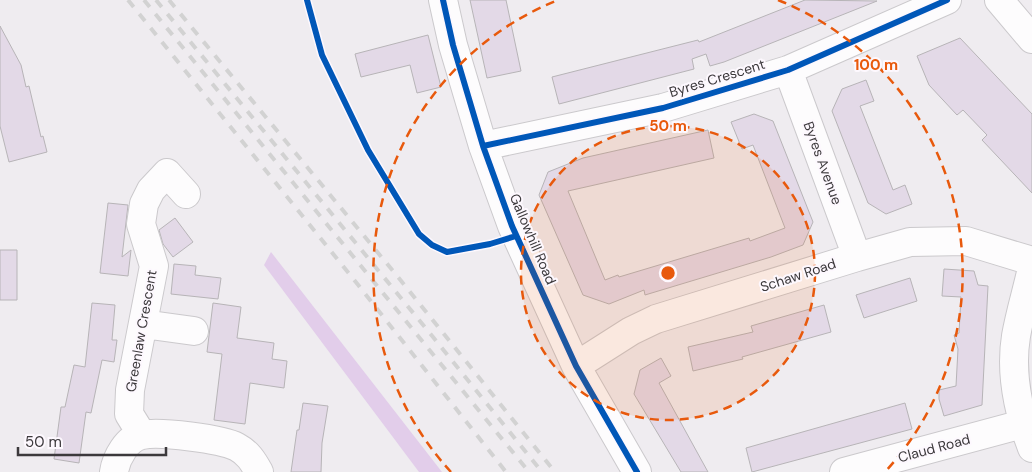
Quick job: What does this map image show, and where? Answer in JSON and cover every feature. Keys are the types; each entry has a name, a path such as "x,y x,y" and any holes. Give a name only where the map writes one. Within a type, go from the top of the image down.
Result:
{"street":[{"name":"Gallowhill Road","path":"443,0 483,146 512,226 576,366 637,472"},
{"name":"Byres Crescent","path":"483,146 663,108 788,70 947,0"},
{"path":"999,0 1032,39"},
{"name":"Byres Avenue","path":"788,70 857,257"},
{"name":"Greenlaw Crescent","path":"142,434 129,414 130,390 154,266 141,224 144,204 151,190 167,173 186,194"},
{"name":"Schaw Road","path":"576,366 632,331 656,319 910,242 966,241 1032,260"},
{"path":"1027,436 1015,377 1016,337 1032,268"},
{"path":"143,324 194,331"},
{"path":"114,472 117,457 131,441 142,434 173,434 208,439 236,446 252,458 259,472"},
{"name":"Claud Road","path":"844,472 1027,436"}],"shaded area":[{"path":"271,252 442,472 419,472 264,265"}],"building":[{"path":"470,0 506,0 521,71 487,78"},
{"path":"805,0 877,1 724,62 710,66 706,54 692,59 694,69 559,104 552,77 698,40 699,42"},
{"path":"0,26 21,65 26,87 29,86 41,137 43,136 47,152 9,162 0,126"},
{"path":"428,35 441,87 417,93 410,65 361,77 355,54"},
{"path":"960,38 1032,114 1032,193 982,140 987,135 963,110 957,115 929,85 917,56"},
{"path":"866,80 874,101 860,106 893,190 905,185 912,204 886,214 868,203 832,111 842,89"},
{"path":"754,114 773,121 813,222 803,245 771,257 645,295 644,290 609,304 583,295 539,195 548,172 583,158 708,130 714,158 568,191 605,280 749,238 750,241 785,228 753,145 742,149 731,122"},
{"path":"108,203 128,205 122,257 131,250 128,276 100,273"},
{"path":"175,218 193,242 173,257 163,244 159,230"},
{"path":"0,250 17,250 17,300 0,300"},
{"path":"174,264 196,266 195,275 221,278 218,299 171,294"},
{"path":"944,269 974,271 978,285 988,286 982,405 944,416 939,399 939,390 956,386 958,349 954,335 959,333 961,297 942,296"},
{"path":"910,278 917,301 864,318 856,295"},
{"path":"92,303 115,305 112,340 117,340 114,362 102,360 91,413 86,412 79,463 54,459 61,407 65,407 74,365 85,367"},
{"path":"213,303 241,307 237,338 274,343 272,359 287,361 284,388 250,383 245,424 214,420 222,354 207,352"},
{"path":"824,305 831,332 742,357 743,359 693,371 688,347 753,332 751,326"},
{"path":"661,358 671,376 659,383 708,472 681,472 634,394 640,370"},
{"path":"303,403 328,406 322,443 321,472 291,472"},
{"path":"905,403 912,429 752,472 746,448"}],"railway":[{"path":"128,0 355,281 506,472"},
{"path":"144,0 529,472"},
{"path":"156,0 542,472"},
{"path":"169,0 398,277 555,472"}],"cycle path":[{"path":"307,0 322,55 368,150 419,234 432,245 447,252 490,244 516,236"},
{"path":"443,0 453,45 483,146 512,226 576,366 637,472"},
{"path":"483,146 663,108 788,70 947,0"}]}
